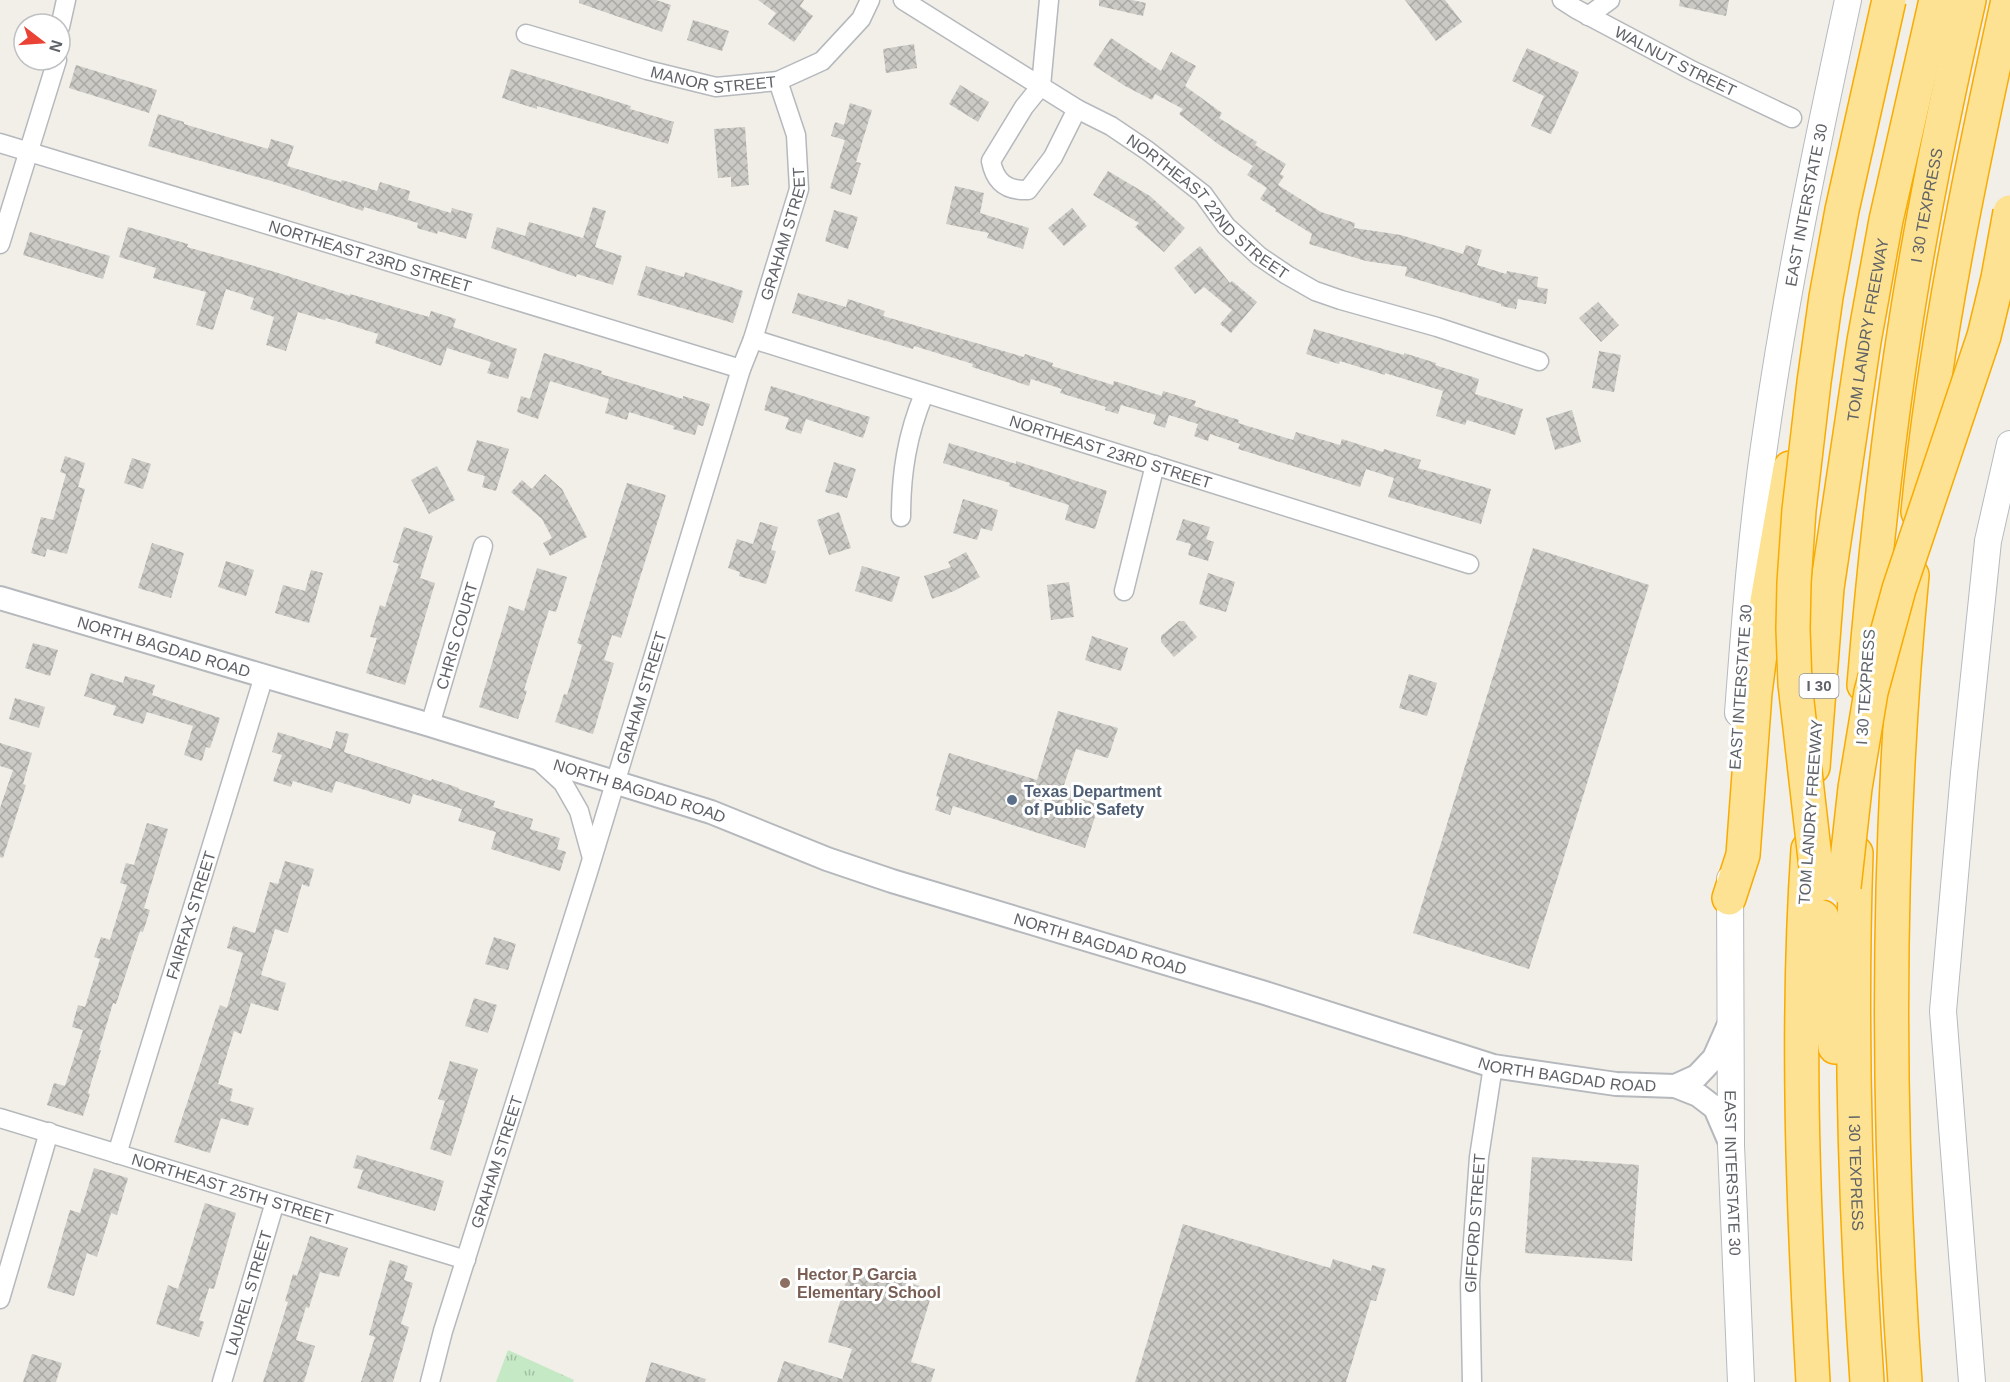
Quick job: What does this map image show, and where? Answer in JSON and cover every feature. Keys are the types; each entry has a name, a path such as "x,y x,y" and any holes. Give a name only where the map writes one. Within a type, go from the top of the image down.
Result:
{"highway":[{"path":"1835,1046 1795,684 1794,583 1799,510 1826,297 1842,210 1889,0"},
{"path":"1729,898 1743,855 1755,693 1766,607 1793,447 1807,383 1905,0"},
{"name":"TOM LANDRY FREEWAY","path":"1813,1382 1803,1155 1802,1019 1805,896 1827,588 1866,330 1887,220 1936,0"},
{"name":"I 30 TEXPRESS","path":"1867,1382 1859,1269 1853,1043 1857,798 1864,692 1874,569 1904,333 1927,201 1969,0"},
{"path":"1905,1382 1896,1220 1891,1038 1892,900 1904,662 1922,473 1943,320 1965,198 2008,0"},
{"path":"1847,1382 1841,1279 1835,1046 1844,887 1855,788 1871,692 1899,589 1984,336 2010,212"}],"main road":[{"name":"EAST INTERSTATE 30","path":"1741,1382 1731,1145 1729,898 1736,742 1747,588 1766,434 1794,260 1848,0"},
{"path":"1972,1382 1943,1011 1988,541 2010,444"}],"street":[{"name":"MANOR STREET","path":"526,34 647,70 716,87 778,81 822,61 861,19 870,0"},
{"name":"NORTHEAST 22ND STREET","path":"903,0 1077,109 1111,126 1148,151 1203,194 1226,226 1259,256 1315,291 1539,361"},
{"path":"1049,0 1041,86 1024,107 991,161 993,173 1000,183 1017,190 1028,190 1053,157 1077,109"},
{"name":"WALNUT STREET","path":"1562,0 1703,76 1792,118"},
{"path":"1588,16 1610,0"},
{"path":"0,244 53,72"},
{"name":"GRAHAM STREET","path":"430,1382 443,1331 592,859 741,369 753,339 799,189 796,135 778,81"},
{"name":"NORTHEAST 23RD STREET","path":"0,143 741,369"},
{"name":"NORTHEAST 23RD STREET","path":"753,339 1470,564"},
{"path":"901,517 901,483 912,423 924,393"},
{"path":"1124,591 1155,465"},
{"name":"CHRIS COURT","path":"429,725 483,546"},
{"name":"NORTH BAGDAD ROAD","path":"0,598 429,725 711,812 827,859 892,881 1265,993 1493,1066 1616,1084 1675,1086 1698,1095 1715,1108 1731,1145"},
{"name":"FAIRFAX STREET","path":"117,1154 264,676"},
{"name":"NORTH BAGDAD ROAD","path":"536,758 563,783 579,811 592,859"},
{"name":"NORTH BAGDAD ROAD","path":"1675,1086 1697,1076 1714,1058 1730,1021"},
{"name":"GIFFORD STREET","path":"1472,1382 1470,1283 1479,1157 1493,1066"},
{"name":"NORTHEAST 25TH STREET","path":"0,1118 466,1260"},
{"path":"0,1299 49,1132"},
{"name":"LAUREL STREET","path":"222,1382 275,1202"}],"green space":[{"path":"508,1350 574,1380 573,1382 496,1382"}],"building":[{"path":"579,0 656,0 671,5 662,32 579,3"},
{"path":"758,0 804,0 800,6 813,16 794,42 768,24 776,13"},
{"path":"1099,0 1132,0 1146,3 1143,16 1099,6"},
{"path":"1405,0 1445,0 1462,22 1436,41"},
{"path":"1680,0 1729,0 1726,16 1679,6"},
{"path":"693,20 729,31 722,51 687,40"},
{"path":"1111,38 1161,71 1171,52 1196,66 1185,86 1222,113 1219,118 1257,142 1255,145 1286,164 1280,174 1284,176 1278,185 1321,212 1355,223 1354,228 1401,235 1463,254 1466,245 1482,250 1477,265 1506,274 1507,271 1538,277 1537,287 1548,289 1546,304 1518,299 1516,309 1501,306 1501,304 1405,276 1407,267 1366,261 1309,244 1312,234 1260,199 1267,188 1247,175 1253,166 1218,144 1179,114 1183,109 1155,94 1152,100 1093,65"},
{"path":"914,44 917,68 886,73 883,49"},
{"path":"1527,48 1579,72 1551,134 1531,126 1544,96 1512,81"},
{"path":"76,65 157,90 149,113 69,88"},
{"path":"511,69 631,106 630,109 674,122 668,144 502,98"},
{"path":"960,85 989,102 978,122 949,104"},
{"path":"850,103 872,110 856,162 861,163 851,195 830,188 845,140 831,136 835,122 844,125"},
{"path":"158,114 268,149 271,139 294,146 287,166 377,191 380,182 410,191 408,200 451,213 452,208 473,214 466,239 438,231 437,234 417,228 418,223 364,207 363,211 282,184 148,146"},
{"path":"745,127 749,185 731,187 731,177 718,178 714,129"},
{"path":"1108,171 1150,196 1185,228 1164,252 1135,227 1139,223 1093,195"},
{"path":"955,186 984,193 980,213 1029,228 1023,249 987,238 989,233 946,224"},
{"path":"593,207 606,211 595,247 622,256 613,285 577,274 576,277 491,248 497,227 525,236 529,222 583,238"},
{"path":"1072,208 1087,226 1064,246 1048,228"},
{"path":"834,210 858,217 848,249 825,241"},
{"path":"128,227 350,296 350,294 429,317 431,311 456,319 453,327 517,349 508,379 487,373 491,362 447,348 441,366 375,343 378,334 298,312 286,351 266,345 274,317 250,309 254,298 226,289 213,330 196,325 206,292 153,278 156,268 119,257"},
{"path":"30,232 110,256 103,279 23,255"},
{"path":"1200,246 1230,283 1232,281 1257,302 1231,333 1220,324 1232,310 1204,287 1195,294 1174,268"},
{"path":"646,266 684,277 685,272 743,291 733,323 637,295"},
{"path":"798,293 846,307 848,299 885,311 883,316 1024,357 1025,354 1053,363 1052,366 1113,385 1114,381 1162,396 1163,391 1196,401 1194,406 1239,420 1238,423 1293,440 1296,432 1340,445 1342,439 1383,452 1384,449 1421,460 1418,468 1491,489 1481,524 1388,497 1394,478 1366,469 1360,487 1238,449 1240,444 1210,434 1208,441 1194,436 1198,424 1169,415 1165,428 1153,424 1156,415 1121,405 1118,414 1105,410 1106,407 1060,393 1062,389 1031,379 1029,386 972,367 973,364 914,346 913,349 792,313"},
{"path":"1598,302 1619,325 1601,342 1579,318"},
{"path":"1314,329 1404,355 1404,353 1479,379 1475,394 1523,409 1515,435 1467,420 1465,425 1436,416 1443,391 1385,373 1385,375 1340,361 1339,364 1306,354"},
{"path":"1599,351 1621,355 1614,392 1592,388"},
{"path":"544,353 602,371 601,374 683,399 683,396 710,404 703,426 698,425 695,435 629,412 627,420 605,413 609,399 550,381 538,419 517,412 521,396 530,399"},
{"path":"771,386 870,417 863,438 806,419 801,434 785,429 789,418 764,410"},
{"path":"1572,410 1581,442 1555,450 1546,418"},
{"path":"477,440 509,449 496,491 482,487 485,476 467,471"},
{"path":"949,443 1016,464 1016,461 1107,491 1095,529 1065,520 1069,505 1009,486 1010,483 943,463"},
{"path":"65,456 85,463 78,487 85,489 67,554 47,549 45,557 31,553 41,517 53,520 66,474 60,472"},
{"path":"132,458 151,464 143,489 124,483"},
{"path":"834,462 856,469 847,498 825,492"},
{"path":"437,466 455,500 429,514 411,480"},
{"path":"545,474 562,489 587,537 550,556 543,543 552,538 542,519 511,492 522,480 532,489"},
{"path":"627,483 666,495 621,638 612,635 604,660 614,663 593,734 555,722 564,694 567,695 582,645 577,643"},
{"path":"963,499 998,510 992,531 981,528 977,540 953,533"},
{"path":"839,512 851,548 829,555 817,520"},
{"path":"1183,519 1210,527 1206,539 1214,542 1208,561 1188,555 1191,544 1176,540"},
{"path":"760,522 778,527 771,550 776,551 766,584 739,576 740,572 728,568 737,539 753,544"},
{"path":"404,527 433,536 420,578 435,583 405,685 366,673 377,638 370,637 380,605 385,607 399,564 393,562"},
{"path":"152,543 184,553 171,598 138,588"},
{"path":"1533,548 1649,585 1529,969 1413,933"},
{"path":"966,552 980,577 954,591 932,599 924,576 951,567 948,562"},
{"path":"226,561 254,570 246,596 218,587"},
{"path":"862,566 900,577 892,602 855,591"},
{"path":"537,568 567,577 556,612 549,610 524,690 527,691 518,719 479,707 509,606 524,611"},
{"path":"311,570 323,573 309,623 275,613 283,585 305,591"},
{"path":"1208,573 1235,582 1226,612 1199,604"},
{"path":"1069,582 1074,617 1051,620 1047,585"},
{"path":"1179,621 1184,621 1197,637 1174,657 1161,642 1161,636"},
{"path":"1092,636 1128,648 1121,671 1085,660"},
{"path":"33,643 58,650 50,676 25,668"},
{"path":"91,673 123,683 125,676 155,685 152,695 220,718 210,748 206,747 202,761 184,755 193,726 147,712 143,724 113,715 116,706 84,696"},
{"path":"1409,674 1437,683 1427,716 1399,708"},
{"path":"15,698 45,707 39,728 9,719"},
{"name":"Texas Department of Public Safety","path":"1058,711 1118,728 1108,758 1076,749 1063,788 1075,792 1074,797 1099,804 1085,848 953,806 950,815 935,810 939,797 936,796 949,753 1037,780"},
{"path":"336,731 349,734 344,752 459,788 495,801 493,807 533,819 530,829 560,838 557,849 566,852 560,871 491,849 496,832 458,821 462,809 413,794 410,804 336,781 332,793 293,781 291,787 273,781 282,755 272,752 278,732 331,749"},
{"path":"0,743 32,753 23,784 26,785 3,858 0,857 0,808 13,770 0,766"},
{"path":"147,823 168,829 144,908 150,910 143,932 140,931 116,1004 113,1003 83,1116 47,1105 54,1083 65,1086 83,1030 72,1027 78,1005 85,1007 100,959 94,957 101,937 110,940 127,885 120,883 126,863 134,865"},
{"path":"285,861 314,869 309,887 302,884 288,933 275,929 261,975 286,983 278,1011 251,1003 241,1034 234,1031 218,1084 233,1089 230,1101 254,1108 248,1126 221,1118 210,1153 174,1142 220,1005 227,1008 243,953 227,948 233,926 255,933 270,882 278,884"},
{"path":"494,937 516,944 508,970 485,964"},
{"path":"474,998 497,1005 488,1033 465,1026"},
{"path":"450,1061 478,1069 451,1156 430,1149 445,1101 438,1099"},
{"path":"357,1155 444,1181 435,1211 357,1188 363,1170 353,1168"},
{"path":"1532,1157 1639,1165 1632,1261 1525,1253"},
{"path":"94,1168 128,1178 117,1215 111,1213 97,1257 87,1253 74,1296 47,1288 70,1210 80,1213"},
{"path":"205,1203 236,1213 214,1289 209,1288 199,1320 204,1322 199,1337 156,1324 168,1285 178,1289"},
{"path":"1183,1224 1330,1268 1333,1259 1371,1271 1372,1265 1386,1269 1376,1301 1371,1300 1346,1382 1135,1382"},
{"path":"310,1236 348,1248 339,1277 320,1272 309,1308 306,1307 296,1340 315,1346 304,1382 263,1382 288,1302 285,1301 293,1274 297,1276"},
{"path":"390,1260 408,1266 404,1280 413,1283 401,1324 409,1327 393,1382 361,1382 375,1337 369,1335"},
{"path":"851,1265 933,1290 911,1362 935,1369 931,1382 777,1382 784,1361 842,1380 852,1349 828,1342"},
{"path":"32,1354 62,1363 56,1382 23,1382"},
{"path":"651,1362 706,1379 705,1382 645,1382"}],"place":[{"name":"Texas Department of Public Safety","path":"1012,800"},
{"name":"Hector P Garcia Elementary School","path":"785,1283"}]}
